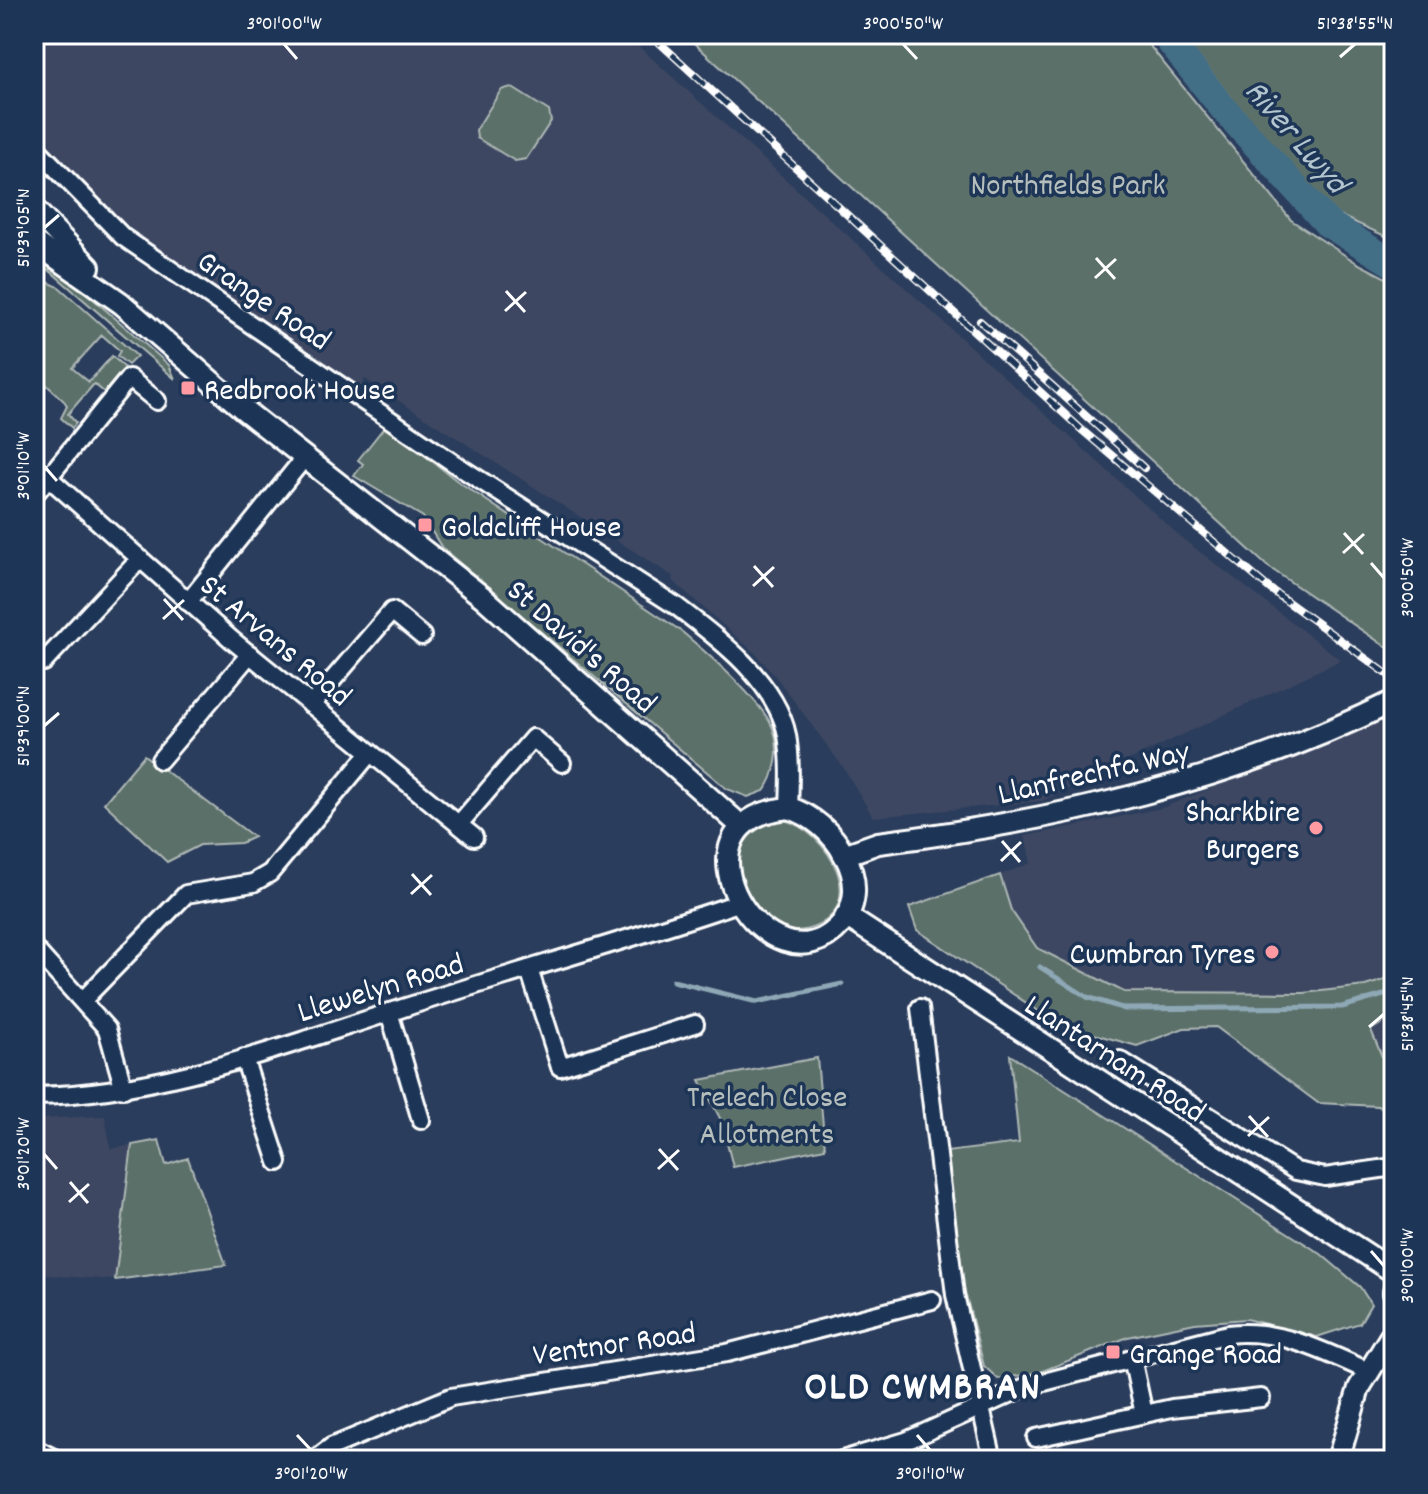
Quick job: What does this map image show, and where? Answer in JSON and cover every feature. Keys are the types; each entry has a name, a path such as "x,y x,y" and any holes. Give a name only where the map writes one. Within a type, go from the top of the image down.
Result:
{"street":[{"name":"Grange Road","path":"34,146 123,237 286,351 676,606 705,629 756,679 782,720 789,752 789,808"},
{"name":"St David's Road","path":"34,209 121,303 217,388 484,598 740,825"},
{"name":"St David's Road","path":"34,242 121,303"},
{"path":"34,495 129,378 157,401"},
{"path":"188,602 305,457"},
{"name":"St Arvans Road","path":"49,478 188,602 474,837"},
{"path":"44,662 140,559"},
{"path":"311,705 392,611 422,636"},
{"path":"160,760 250,654"},
{"name":"Llanfrechfa Way","path":"844,855 878,843 1127,800 1252,759 1390,703"},
{"path":"459,824 533,738 562,763"},
{"path":"83,1000 186,894 253,883 270,873 370,753"},
{"path":"789,808 799,811 827,831 844,855 854,888 846,916 827,935 790,944 764,930 738,903 728,870 732,839 740,825 758,814 789,808"},
{"name":"Llewelyn Road","path":"34,1096 124,1089 244,1058 738,903"},
{"name":"Llantarnam Road","path":"846,916 1394,1272"},
{"path":"34,948 83,1000 110,1035 124,1089"},
{"path":"529,969 560,1067 695,1024"},
{"path":"920,1008 955,1295 993,1460"},
{"path":"389,1012 421,1120"},
{"path":"244,1058 278,1162"},
{"path":"1120,1060 1296,1171 1325,1177 1394,1167"},
{"name":"Ventnor Road","path":"314,1460 331,1447 451,1397 727,1353 932,1300"},
{"path":"1338,1460 1349,1413 1368,1371 1394,1331"},
{"path":"842,1460 906,1441 980,1404 1025,1387 1214,1337 1257,1333 1310,1346 1368,1371"},
{"path":"1132,1358 1144,1414"},
{"path":"1036,1438 1144,1414 1261,1398"},
{"path":"36,1453 58,1460"}],"shaded area":[{"path":"34,34 625,34 1183,539 1341,660 1042,801 873,817 843,767 776,677 755,653 672,580 674,577 365,379 362,386 167,261 74,176 34,134"},
{"path":"1394,715 1394,977 1365,986 1304,993 1124,993 1037,948 1011,910 1000,875 1031,863 1025,836 1162,808"},
{"path":"1394,1016 1394,1086 1371,1030"},
{"path":"105,1116 111,1149 132,1145 115,1280 34,1274 34,1119"}],"green space":[{"name":"Northfields Park","path":"684,34 1141,35 1291,220 1357,263 1394,282 1394,652 1267,566"},
{"path":"1180,34 1394,34 1394,240 1336,214 1277,155"},
{"path":"511,87 549,111 551,121 526,159 515,161 477,138 476,130 501,90"},
{"path":"34,254 54,265 169,365 175,379 49,270 34,267"},
{"path":"34,276 59,287 137,356 128,365 117,356 120,351 102,335 72,368 89,382 112,356 125,368 104,392 94,384 68,414 76,423 72,428 61,418 67,406 65,402 34,373"},
{"path":"386,425 456,480 681,631 731,676 765,714 775,734 775,769 764,791 748,797 727,789 442,548 423,517 354,476 363,464 358,460"},
{"path":"144,755 254,837 241,843 200,845 167,862 104,803"},
{"path":"784,820 815,838 836,870 840,887 839,903 830,917 812,928 789,930 769,922 753,905 742,884 739,862 744,842 758,826"},
{"path":"1000,875 1011,910 1037,948 1124,992 1304,993 1365,986 1394,977 1394,1016 1371,1030 1394,1086 1394,1117 1378,1106 1318,1103 1216,1027 1184,1028 1137,1046 1058,1024 917,930 909,907"},
{"path":"1010,1055 1321,1254 1360,1287 1371,1304 1360,1323 1317,1337 1246,1319 1195,1323 1128,1337 1040,1372 998,1379 984,1366 959,1268 946,1152 1019,1143"},
{"name":"Trelech Close Allotments","path":"817,1058 825,1148 733,1167 721,1120 700,1080"},
{"path":"159,1140 166,1165 188,1158 226,1265 115,1280 132,1145"}],"waterway":[{"name":"River Lwyd","path":"1164,34 1223,108 1327,223 1394,264"},
{"path":"1040,967 1087,997 1125,1009 1342,1007 1394,992"},
{"path":"673,981 757,1002 842,984"}],"railway":[{"path":"650,34 1083,431 1270,589 1394,679"},
{"path":"980,321 1144,468"}],"place":[{"name":"Redbrook House","path":"188,388"},
{"name":"Goldcliff House","path":"425,525"},
{"name":"Sharkbire Burgers","path":"1316,828"},
{"name":"Cwmbran Tyres","path":"1272,952"},
{"name":"Grange Road","path":"1113,1352"}],"district":[{"name":"OLD CWMBRAN","path":"923,1384"}]}
